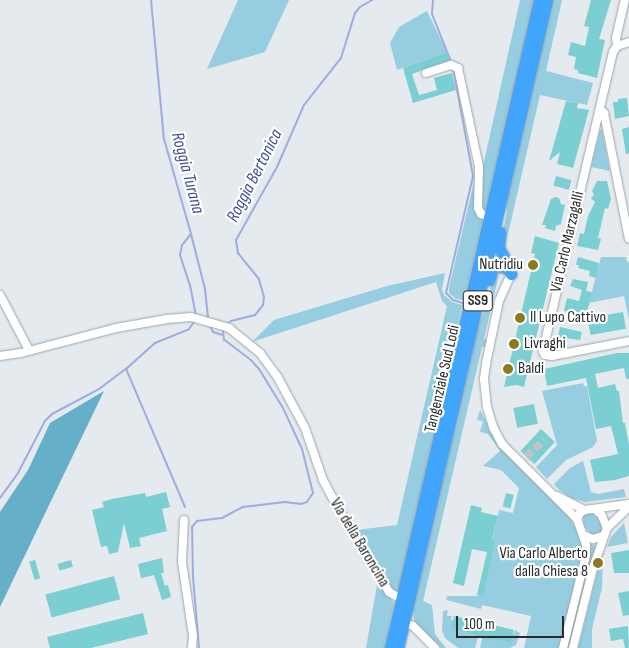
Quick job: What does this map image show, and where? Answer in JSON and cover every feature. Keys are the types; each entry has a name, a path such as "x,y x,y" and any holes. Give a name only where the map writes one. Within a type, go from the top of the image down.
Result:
{"highway":[{"name":"Tangenziale Sud Lodi","path":"390,648 538,0"},
{"name":"Tangenziale Sud Lodi","path":"398,648 547,0"},
{"path":"501,201 504,215 498,245 510,266 511,274"},
{"path":"474,316 484,302 492,269 496,266 504,266 511,274"}],"street":[{"name":"Via Carlo Marzagalli","path":"625,0 616,38 617,46 613,52 543,351 547,356 552,356 629,341"},
{"path":"617,46 629,42"},
{"path":"426,73 453,65 458,68 479,167 478,208 482,214 488,216"},
{"path":"600,109 604,113 629,239"},
{"path":"511,274 499,301 484,379 487,407 493,428 502,444 524,460 552,494 577,519 583,535 586,555 563,648"},
{"path":"0,294 29,350 0,356"},
{"name":"Via della Baroncina","path":"29,350 116,328 167,319 201,319 225,326 260,354 277,376 305,428 323,480 387,590 401,599"},
{"path":"552,494 585,510 629,506"},
{"path":"573,648 603,536 607,528 629,506"},
{"path":"577,519 580,513 585,510"},
{"path":"596,510 601,514 607,528"},
{"path":"184,520 182,562 193,636 192,648"},
{"path":"583,535 593,539 603,536"},
{"path":"404,623 413,626 435,648"}],"shaded area":[{"path":"238,0 289,0 265,52 207,69"},
{"path":"520,0 534,0 464,300 456,299 449,293 449,288 476,173 483,166"},
{"path":"554,0 562,0 546,71 593,83 587,105 540,95 505,247 502,237 507,211 506,198 551,4"},
{"path":"427,11 447,52 397,70 390,43 399,27"},
{"path":"600,130 602,130 610,171 591,167"},
{"path":"601,257 626,257 627,262 629,262 629,320 624,296 589,303"},
{"path":"503,269 506,275 499,274 484,339 489,340 488,347 482,347 423,601 432,605 435,634 446,648 441,648 414,621 413,609 479,322 486,307 494,273"},
{"path":"445,273 442,289 444,295 452,302 462,305 399,590 394,592 390,591 356,530 397,525 447,306 442,301 436,282 252,342 274,320 387,286"},
{"path":"583,383 584,386 587,386 597,441 593,447 566,460 547,479 536,467 557,445 542,391"},
{"path":"104,391 0,607 0,512 28,470 50,423"},
{"path":"480,410 498,445 568,514 582,541 582,555 559,648 524,648 531,616 482,605 481,609 446,600 447,596 483,596 496,541 490,539 493,538 499,510 513,513 519,488 501,470 483,466 500,451 488,434 480,432 483,421 477,420"},
{"path":"583,461 591,492 598,494 624,489 626,497 585,502 571,498 559,490 554,484 570,468"},
{"path":"590,512 603,525 600,534 591,534 584,526 583,515"},
{"path":"624,523 628,543 607,547 611,537"},
{"path":"591,544 596,546 570,648 567,648 589,564"},
{"path":"603,550 602,588 592,629 592,648 578,648"},
{"path":"380,584 394,603 385,648 366,648 377,585"},
{"path":"448,610 447,616 452,616 451,620 453,620 452,628 478,637 475,648 458,648 445,638 442,630 443,611"},
{"path":"515,630 520,633 516,645 510,648 480,648 482,638 514,634"}],"building":[{"path":"591,0 611,0 599,39 605,40 597,78 578,73 578,70 574,69 576,57 568,55 571,42 585,46 589,27 584,26"},
{"path":"447,52 450,60 412,74 419,95 437,90 434,78 452,73 456,90 413,103 403,68"},
{"path":"627,98 629,116 615,119 613,102 618,102 618,99"},
{"path":"566,101 578,103 577,108 589,110 573,168 557,164 560,152 549,161"},
{"path":"629,127 629,153 626,154 622,129"},
{"path":"556,176 571,180 569,190 553,186"},
{"path":"597,181 607,181 611,199 608,209 605,208 598,238 601,239 598,250 577,246 580,233 584,234 588,216 595,202 591,198 594,195 592,191"},
{"path":"559,198 561,204 565,205 561,224 556,226 555,231 545,228 546,225 542,225 551,199"},
{"path":"535,236 559,243 524,387 516,385 504,387 535,254 531,253"},
{"path":"578,257 599,263 596,278 589,276 590,271 578,268 579,265 576,265"},
{"path":"573,279 588,282 586,291 592,292 586,316 564,311 567,298 579,301 582,290 570,286"},
{"path":"623,312 626,329 590,335 588,318"},
{"path":"560,327 582,332 580,340 558,337"},
{"path":"617,353 629,353 629,379 626,379 624,368 595,374 598,388 615,384 617,391 619,391 623,423 625,423 629,445 629,476 615,480 595,482 590,460 618,454 611,426 596,429 586,378 547,386 544,369"},
{"path":"534,404 538,424 517,428 513,408"},
{"path":"541,429 555,442 534,464 521,451"},
{"path":"166,492 170,507 162,509 167,531 139,538 141,546 130,548 124,523 118,552 109,554 107,546 101,547 92,510 104,507 102,502 112,499 145,493 146,497"},
{"path":"506,493 514,495 510,509 503,507"},
{"path":"471,505 482,508 481,512 498,516 492,540 496,541 483,597 477,595 487,552 472,549 464,586 453,583"},
{"path":"629,550 629,573 614,573 611,553"},
{"path":"162,558 164,573 161,573 165,586 168,585 171,597 162,600 154,575 141,578 138,564"},
{"path":"35,560 40,578 34,580 29,562"},
{"path":"71,560 73,567 59,571 58,564"},
{"path":"114,576 120,599 52,618 45,594"},
{"path":"629,591 629,615 623,616 618,593"},
{"path":"143,613 148,634 91,648 50,648 47,637"},
{"path":"454,616 514,630 511,642 482,638 451,628"},
{"path":"628,626 629,648 625,648 623,639 611,641 609,629"}],"waterway":[{"name":"Roggia Turana","path":"151,0 164,139 191,234 182,245 180,255 190,285 196,315"},
{"name":"Roggia Bertonica","path":"225,326 231,321 255,315 263,305 264,297 259,279 238,253 236,240 277,167 304,105 341,58 355,13 360,7 372,0"},
{"path":"433,0 432,14 452,64"},
{"path":"453,68 473,176 446,293 453,300 463,303"},
{"path":"191,234 205,289 208,320"},
{"name":"Roggia Turana","path":"185,507 126,369 155,343 189,329 194,322"},
{"path":"209,324 213,332 222,335"},
{"name":"Roggia Bertonica","path":"199,648 193,577 192,527 197,521 222,518 243,507 285,502 301,504 307,502 313,493 302,449 283,408 259,369 251,360 224,340 223,330"},
{"path":"0,498 18,473 45,421 52,414 99,389 126,369"}],"tunnel":[{"path":"526,457 544,440"}],"place":[{"name":"Nutridiu","path":"533,265"},
{"name":"Il Lupo Cattivo","path":"520,318"},
{"name":"Livraghi","path":"514,344"},
{"name":"Baldi","path":"508,369"},
{"name":"Via Carlo Alberto dalla Chiesa 8","path":"598,563"}]}
